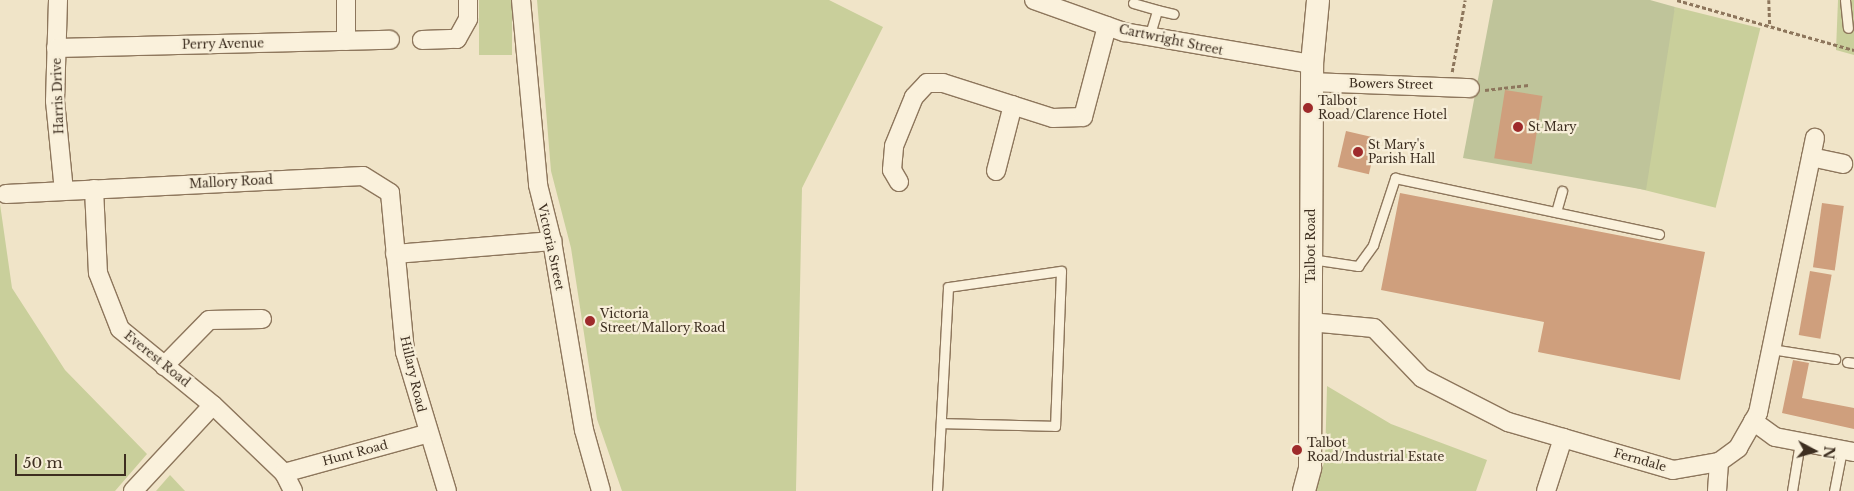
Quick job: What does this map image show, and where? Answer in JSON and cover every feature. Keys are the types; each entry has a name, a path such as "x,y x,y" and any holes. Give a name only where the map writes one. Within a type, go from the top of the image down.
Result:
{"street":[{"name":"Harris Drive","path":"58,0 56,48 64,191"},
{"path":"346,0 346,41"},
{"path":"422,40 457,39 468,20 468,0"},
{"name":"Victoria Street","path":"521,0 538,185 552,241 584,430 601,491"},
{"name":"Cartwright Street","path":"1034,0 1064,6 1107,26 1312,73"},
{"name":"Talbot Road","path":"1304,491 1310,468 1312,73 1318,0"},
{"path":"899,182 892,170 894,146 914,97 927,83 1013,105 1053,118 1083,117 1107,26"},
{"name":"Perry Avenue","path":"56,48 390,40"},
{"name":"Bowers Street","path":"1312,73 1470,88"},
{"path":"996,171 1013,105"},
{"name":"Ferndale","path":"1310,322 1374,328 1422,378 1508,422 1673,470 1719,462 1738,448 1753,421 1771,349 1815,138"},
{"path":"1811,157 1843,164"},
{"name":"Mallory Road","path":"6,194 363,176 390,193 395,254"},
{"name":"Everest Road","path":"94,189 98,274 120,330 213,405 284,473 293,491"},
{"path":"395,254 552,241"},
{"name":"Hillary Road","path":"395,254 405,352 426,434 447,491"},
{"path":"164,366 208,320 262,319"},
{"path":"132,491 213,405"},
{"path":"1753,421 1775,436 1848,451"},
{"name":"Hunt Road","path":"284,473 426,434"},
{"path":"1546,491 1562,438"},
{"path":"1717,491 1719,462"}],"lane":[{"path":"1845,0 1848,28"},
{"path":"1134,3 1174,14"},
{"path":"1149,37 1157,10"},
{"path":"1311,259 1358,266 1374,245 1395,178 1659,234"},
{"path":"1556,212 1562,191"},
{"path":"937,491 948,287 1061,271 1055,426 941,423"},
{"path":"1771,349 1835,359"},
{"path":"1792,491 1800,442"},
{"path":"1834,491 1848,451"}],"path":[{"path":"1450,85 1465,0"},
{"path":"1677,0 1854,50"},
{"path":"1769,0 1770,26"},
{"path":"1470,88 1500,91 1519,83 1529,85"}],"green space":[{"path":"479,0 512,0 512,55 479,55"},
{"path":"537,0 829,0 883,27 802,188 796,491 622,491 597,419 571,248 551,171"},
{"path":"1493,0 1650,0 1675,7 1646,190 1463,158"},
{"path":"1838,0 1854,0 1854,55 1836,50"},
{"path":"1675,7 1760,28 1716,208 1630,187"},
{"path":"0,204 12,288 65,370 147,454 115,491 0,491"},
{"path":"1327,386 1391,424 1487,460 1476,491 1314,491 1325,460"},
{"path":"170,475 185,491 156,491"}],"building":[{"name":"St Mary","path":"1505,90 1543,96 1532,164 1494,158"},
{"name":"St Mary's Parish Hall","path":"1346,131 1377,138 1369,174 1338,167"},
{"path":"1400,193 1705,252 1680,380 1538,352 1544,322 1381,290"},
{"path":"1822,203 1844,206 1835,270 1813,267"},
{"path":"1810,271 1832,275 1820,339 1799,335"},
{"path":"1793,360 1809,363 1802,398 1854,408 1854,429 1782,413"}],"place":[{"name":"Talbot Road/Clarence Hotel","path":"1308,108"},
{"name":"St Mary","path":"1518,127"},
{"name":"St Mary's Parish Hall","path":"1358,152"},
{"name":"Victoria Street/Mallory Road","path":"590,321"},
{"name":"Talbot Road/Industrial Estate","path":"1297,450"}]}
